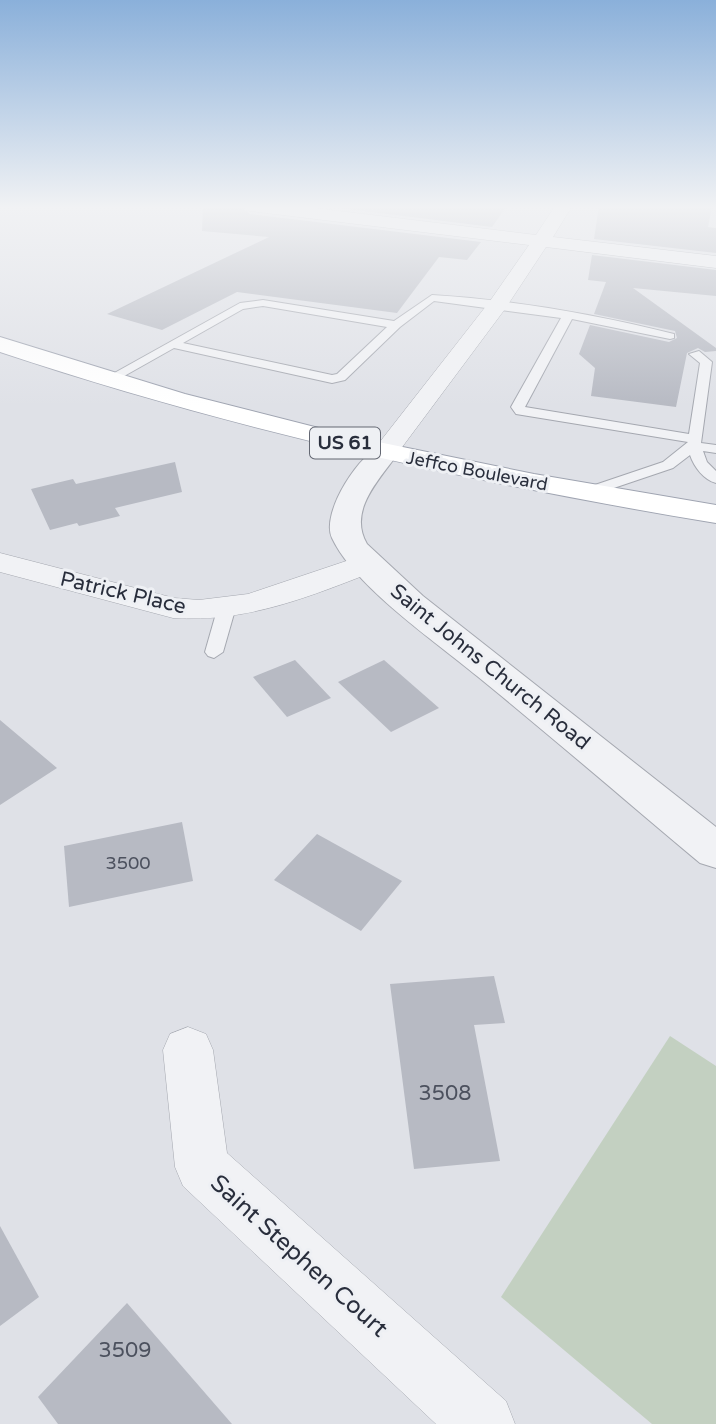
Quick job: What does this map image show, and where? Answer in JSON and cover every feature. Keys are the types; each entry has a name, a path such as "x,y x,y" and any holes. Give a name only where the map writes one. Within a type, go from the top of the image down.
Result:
{"main road":[{"name":"Jeffco Boulevard","path":"0,344 106,381 268,426 384,452 716,514"}],"street":[{"path":"384,452 521,272"},
{"name":"Saint Johns Church Road","path":"384,452 350,503 343,521 347,539 366,563 428,617 716,851"},
{"name":"Patrick Place","path":"0,562 173,608 226,610 261,603 366,563"},
{"name":"Saint Stephen Court","path":"188,1050 202,1167 483,1424"}],"lane":[{"path":"172,344 332,379 341,377 396,325 432,298 498,305 620,324 670,336"},
{"path":"106,381 240,306 252,303 396,325"},
{"path":"568,316 518,407 521,411 694,442 716,449"},
{"path":"695,354 706,362 694,442 700,464 706,473 716,478"},
{"path":"588,492 668,466 694,442"},
{"path":"214,652 226,610"}],"green space":[{"path":"670,1036 716,1066 716,1424 652,1424 501,1297"}],"building":[{"path":"194,272 427,272 397,313 237,292 162,330 107,314"},
{"path":"589,272 716,272 716,296 633,288 716,348 716,351 705,352 698,348 687,353 676,407 591,396 595,368 579,354 590,325 669,342 677,338 675,331 594,314 606,282 588,280"},
{"path":"175,462 182,492 115,508 120,516 79,526 77,523 50,530 31,489 73,479 76,484"},
{"path":"295,660 331,698 287,717 253,677"},
{"path":"384,660 439,708 391,732 338,682"},
{"path":"0,720 57,768 0,805"},
{"path":"182,822 193,881 69,907 64,846"},
{"path":"317,834 402,881 361,931 274,880"},
{"path":"494,976 505,1023 474,1025 500,1161 414,1169 390,984"},
{"path":"0,1226 39,1297 0,1326"},
{"path":"127,1303 232,1424 58,1424 38,1397"}]}
